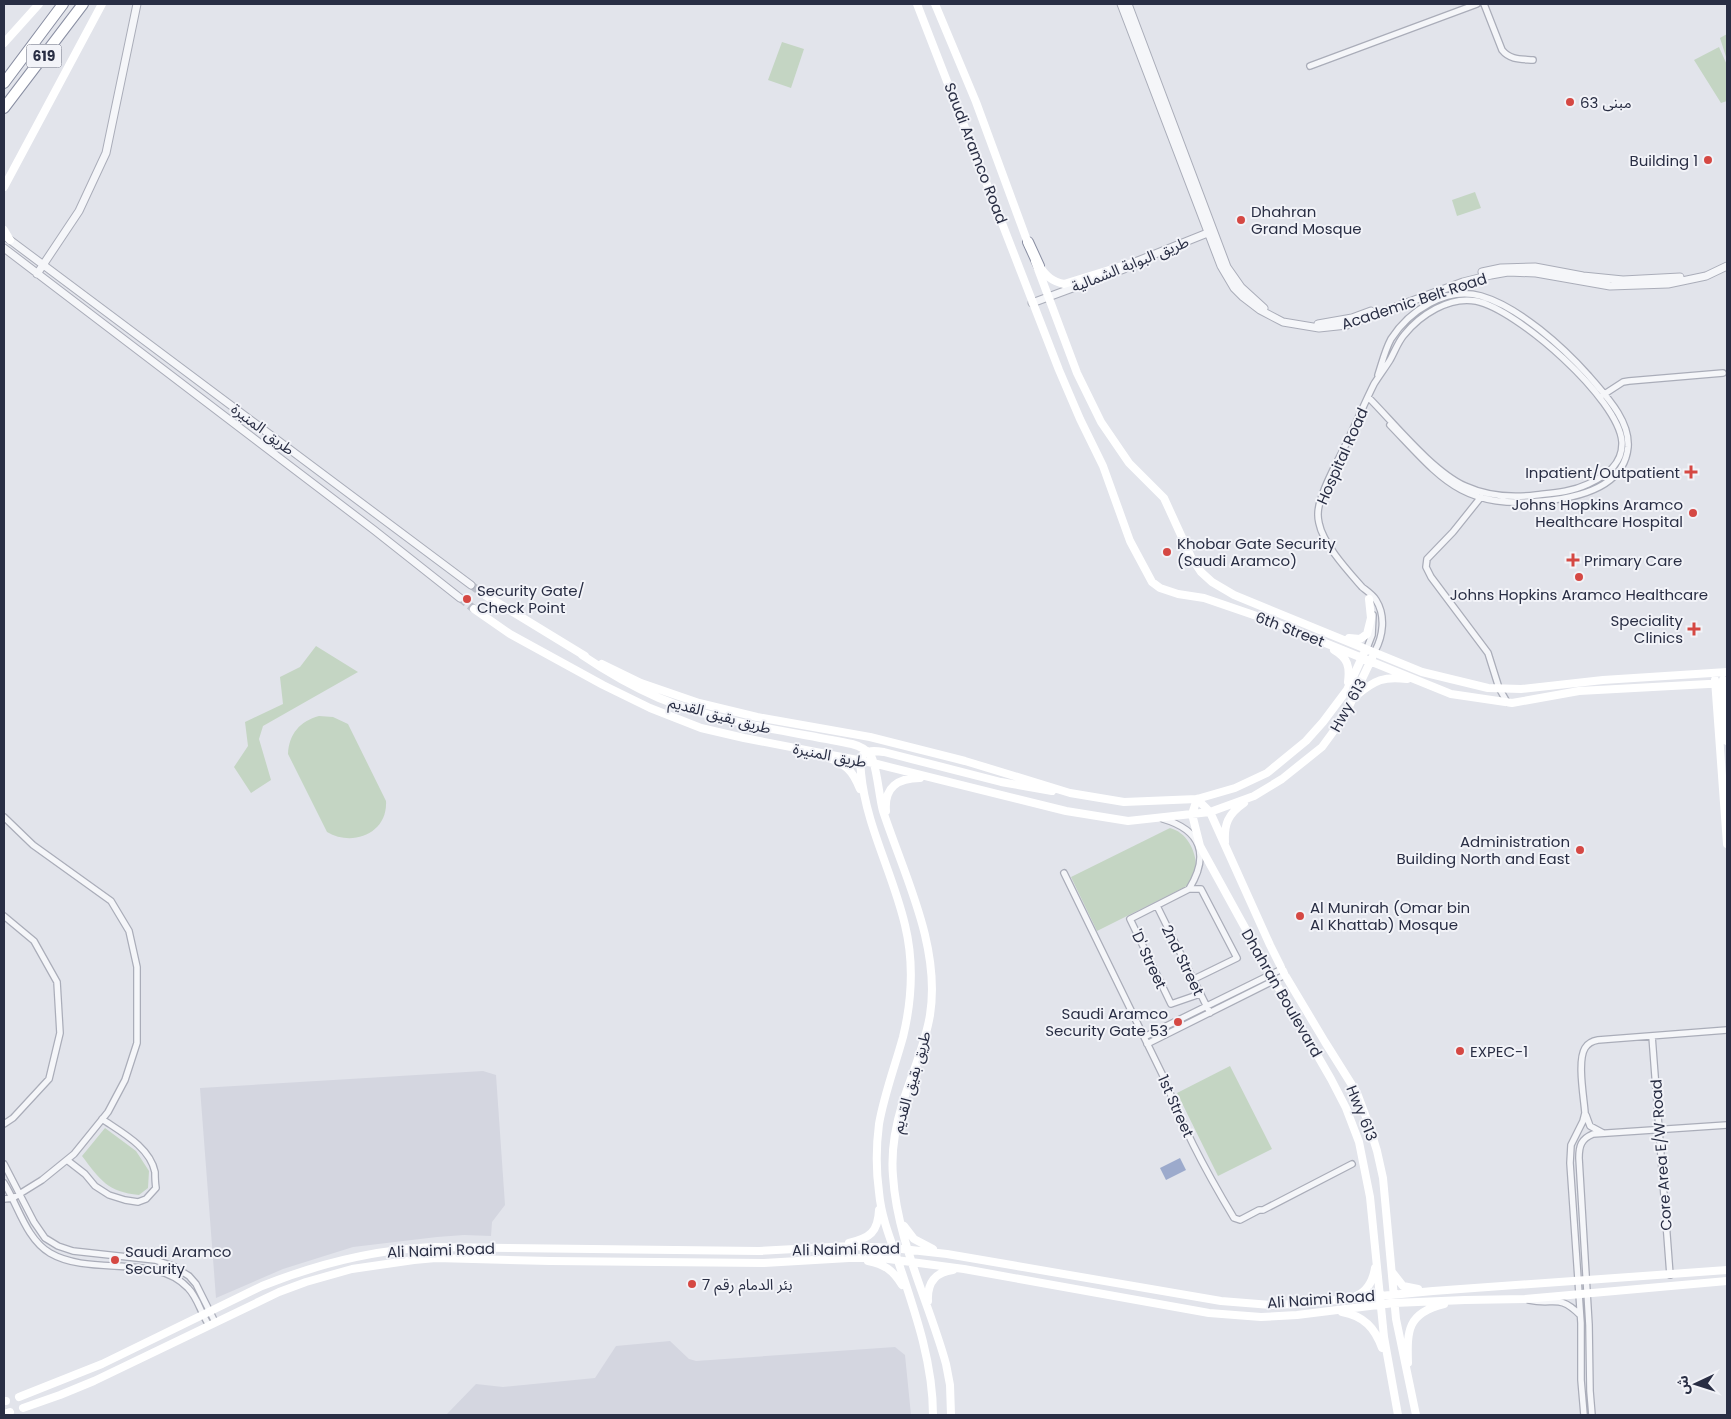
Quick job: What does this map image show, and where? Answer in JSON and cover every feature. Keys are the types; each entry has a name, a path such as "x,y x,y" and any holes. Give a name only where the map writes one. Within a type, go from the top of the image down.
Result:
{"highway":[{"name":"619","path":"4,83 64,4"},
{"name":"619","path":"4,108 83,4"},
{"path":"1028,242 1039,266"}],"main road":[{"path":"4,43 39,4"},
{"path":"4,187 102,4"},
{"name":"Saudi Aramco Road","path":"917,4 1032,303"},
{"name":"Saudi Aramco Road","path":"935,4 976,102 1048,297"},
{"path":"4,230 7,237"},
{"path":"1039,266 1046,276 1053,281 1064,284 1135,262"},
{"name":"6th Street","path":"1048,297 1077,373 1101,422 1129,463 1164,498 1191,557 1201,572 1212,582 1234,595 1422,672 1488,688 1521,689 1603,680 1721,673"},
{"name":"6th Street","path":"1032,303 1080,419 1104,466 1130,541 1152,582 1160,588 1178,594 1204,598 1318,640 1451,694 1508,702 1579,691 1722,683"},
{"name":"طريق المنيرة","path":"484,595 582,655 641,683 699,702 757,717 870,737 965,761 1070,793 1124,802 1197,799"},
{"path":"1340,637 1356,639 1363,638 1367,634 1371,618 1369,600"},
{"name":"طريق المنيرة","path":"474,609 510,634 603,685 650,708 701,728 874,763 1066,811 1128,821 1210,812"},
{"path":"1318,640 1345,658 1349,668 1347,690"},
{"name":"Hospital Road","path":"1362,658 1367,648"},
{"name":"Hwy 613","path":"1210,812 1254,796 1295,770 1322,747 1344,717 1375,652"},
{"name":"طريق بقيق القديم","path":"582,655 614,676 639,689 678,705 741,723 852,744 867,752 874,763 878,792 924,933 931,966 931,1008 927,1028 902,1104 895,1136 893,1173 899,1219 946,1364 950,1385 951,1415"},
{"path":"1192,814 1197,799 1235,788 1267,773 1306,741 1347,690 1362,658"},
{"path":"1721,673 1727,741"},
{"path":"1355,696 1369,685 1381,679 1394,677 1419,680"},
{"path":"1722,683 1727,844"},
{"name":"طريق بقيق القديم","path":"867,752 874,750 884,752 1040,790 1070,793"},
{"path":"814,751 844,764 850,769 856,780 870,820"},
{"path":"860,760 867,752"},
{"name":"طريق بقيق القديم","path":"860,760 864,794 870,820 905,924 911,965 911,989 906,1024 879,1124 877,1148 879,1192 882,1214 928,1359 933,1415"},
{"path":"888,825 886,804 890,790 904,779 930,777"},
{"path":"1226,846 1225,828 1227,820 1237,808 1254,796"},
{"name":"Hwy 613","path":"1197,799 1210,812 1270,945 1284,972 1357,1093 1369,1124 1378,1151 1383,1178 1394,1303 1399,1338 1416,1415"},
{"name":"Dhahran Boulevard","path":"1192,814 1200,846 1272,978 1332,1079 1359,1142 1365,1168 1388,1365 1398,1415"},
{"path":"834,1247 862,1240 871,1234 878,1220 879,1192"},
{"path":"899,1219 914,1239 924,1246 947,1254"},
{"name":"Ali Naimi Road","path":"19,1397 102,1364 262,1286 306,1270 360,1255 409,1248 759,1251 834,1247 909,1249 1221,1301 1271,1304 1727,1270"},
{"name":"Ali Naimi Road","path":"22,1408 94,1381 212,1323 306,1282 352,1269 436,1258 550,1262 764,1263 849,1258 912,1261 1218,1314 1274,1317 1394,1303 1525,1299 1727,1281"},
{"path":"849,1258 881,1264 886,1267 895,1275 911,1302"},
{"path":"1345,1299 1359,1295 1368,1288 1373,1276 1376,1258"},
{"path":"928,1308 928,1293 931,1282 935,1277 947,1271 964,1269"},
{"path":"1391,1271 1403,1286 1433,1291"},
{"path":"1409,1380 1408,1334 1414,1320 1434,1307 1465,1300"},
{"path":"1330,1310 1358,1316 1371,1326 1379,1339 1388,1365"},
{"path":"34,1392 31,1394 31,1399 33,1402 38,1403"}],"street":[{"path":"37,274 79,211 106,153 137,4"},
{"name":"Academic Belt Road","path":"1121,4 1210,232 1227,267 1248,294 1272,314 1289,321 1324,324 1352,318 1469,275 1501,268 1542,267 1583,276 1634,280 1672,278 1696,274 1727,262"},
{"name":"Academic Belt Road","path":"1128,4 1226,276 1234,288 1252,305 1282,322 1319,328 1347,325 1463,282 1508,272 1558,275 1616,286 1668,284 1706,276 1727,266"},
{"path":"1310,66 1477,4"},
{"path":"1484,4 1502,50 1506,55 1513,59 1533,60"},
{"name":"طريق البوابة الشمالية","path":"1032,303 1124,269 1135,262 1210,232"},
{"name":"طريق المنيرة","path":"7,237 471,585"},
{"name":"طريق المنيرة","path":"4,248 374,530 460,598"},
{"name":"Hospital Road","path":"1368,399 1439,476 1462,491 1480,498 1513,503 1573,497 1611,480 1618,472 1625,458 1628,445 1622,421 1577,363 1553,339 1508,309 1488,299 1458,294 1440,298 1422,308 1399,329 1391,340 1375,384"},
{"name":"Hospital Road","path":"1368,399 1433,464 1457,482 1484,492 1502,496 1521,497 1563,492 1592,482 1610,472 1614,467 1621,454 1621,437 1602,396 1538,336 1490,306 1468,300 1443,305 1412,326 1403,336 1375,384 1323,492 1318,516 1320,528 1328,544 1362,587 1376,600 1381,613 1382,630 1375,652"},
{"path":"1602,396 1626,381 1723,373"},
{"path":"1484,492 1453,532 1427,558 1426,566 1431,577 1488,653 1499,688 1508,702"},
{"name":"Hospital Road","path":"1362,587 1369,600 1374,617 1374,626 1367,648"},
{"path":"4,817 33,845 111,901 128,931 137,967 137,1043 125,1080 102,1119 74,1154 42,1180 13,1198 4,1200"},
{"path":"1159,818 1178,823 1190,833 1200,846 1200,863 1196,877 1189,889"},
{"name":"1st Street","path":"1064,873 1166,1082 1176,1110 1234,1218 1240,1220 1259,1210 1263,1210 1352,1164"},
{"path":"1189,889 1201,889 1237,958 1192,980"},
{"name":"'D' Street","path":"1189,889 1130,919 1171,1004 1200,994"},
{"name":"2nd Street","path":"1157,906 1210,1014"},
{"path":"4,916 34,941 57,982 60,1033 48,1079 13,1118 4,1124"},
{"path":"1147,1044 1210,1014 1284,972"},
{"path":"1144,1036 1206,1006 1272,978"},
{"path":"1606,1134 1590,1126 1585,1113 1581,1062 1585,1047 1598,1040 1727,1030"},
{"name":"Core Area E/W Road","path":"1652,1036 1670,1275"},
{"path":"1585,1113 1583,1121 1574,1136 1570,1153 1578,1281 1583,1294 1592,1415"},
{"path":"67,1160 85,1174 95,1186 109,1195 138,1202 146,1199 156,1188 154,1170 146,1154 130,1138 102,1119"},
{"path":"1584,1415 1581,1380 1580,1315 1586,1280 1579,1147 1587,1137 1606,1134 1727,1125"},
{"path":"4,1164 34,1222 45,1238 58,1246 73,1251 155,1260 173,1266 189,1276 196,1284 210,1311 212,1323"},
{"path":"4,1183 28,1230 49,1253 81,1264 143,1269 170,1274 190,1289 202,1315 212,1323"},
{"path":"1525,1299 1538,1302 1559,1301 1570,1305 1580,1315"}],"shaded area":[{"path":"483,1071 496,1075 505,1205 492,1222 491,1236 437,1237 353,1247 283,1269 216,1298 200,1088"},
{"path":"670,1341 689,1359 696,1361 895,1347 905,1355 911,1415 446,1415 476,1384 503,1387 595,1378 616,1346"}],"green space":[{"path":"1727,34 1727,60 1720,38"},
{"path":"782,42 804,49 791,88 768,80"},
{"path":"1719,47 1727,65 1727,101 1721,103 1694,60"},
{"path":"1475,192 1481,208 1457,216 1452,200"},
{"path":"316,646 358,672 263,726 259,739 271,780 251,793 234,767 248,746 245,722 283,704 280,677 300,667"},
{"path":"319,716 333,717 348,724 386,801 385,812 381,822 367,835 347,838 327,832 288,754 291,740 297,729 306,721"},
{"path":"1170,828 1181,833 1192,848 1196,860 1194,876 1189,885 1097,931 1071,877"},
{"path":"1230,1066 1272,1149 1218,1176 1177,1093"},
{"path":"105,1128 136,1151 149,1171 148,1188 139,1195 112,1188 94,1172 82,1156"}],"water":[{"path":"1180,1158 1186,1170 1166,1180 1160,1168"}],"tunnel":[{"path":"471,585 485,595"},
{"path":"460,598 474,609"}],"place":[{"name":"مبنى 63","path":"1570,102"},
{"name":"Building 1","path":"1708,160"},
{"name":"Dhahran Grand Mosque","path":"1241,220"},
{"name":"Inpatient/Outpatient","path":"1691,472"},
{"name":"Johns Hopkins Aramco Healthcare Hospital","path":"1693,513"},
{"name":"Khobar Gate Security (Saudi Aramco)","path":"1167,552"},
{"name":"Primary Care","path":"1573,560"},
{"name":"Johns Hopkins Aramco Healthcare","path":"1579,577"},
{"name":"Security Gate/ Check Point","path":"467,599"},
{"name":"Speciality Clinics","path":"1694,629"},
{"name":"Administration Building North and East","path":"1580,850"},
{"name":"Al Munirah (Omar bin Al Khattab) Mosque","path":"1300,916"},
{"name":"Saudi Aramco Security Gate 53","path":"1178,1022"},
{"name":"EXPEC-1","path":"1460,1051"},
{"name":"Saudi Aramco Security","path":"115,1260"},
{"name":"بئر الدمام رقم 7","path":"692,1284"}]}
